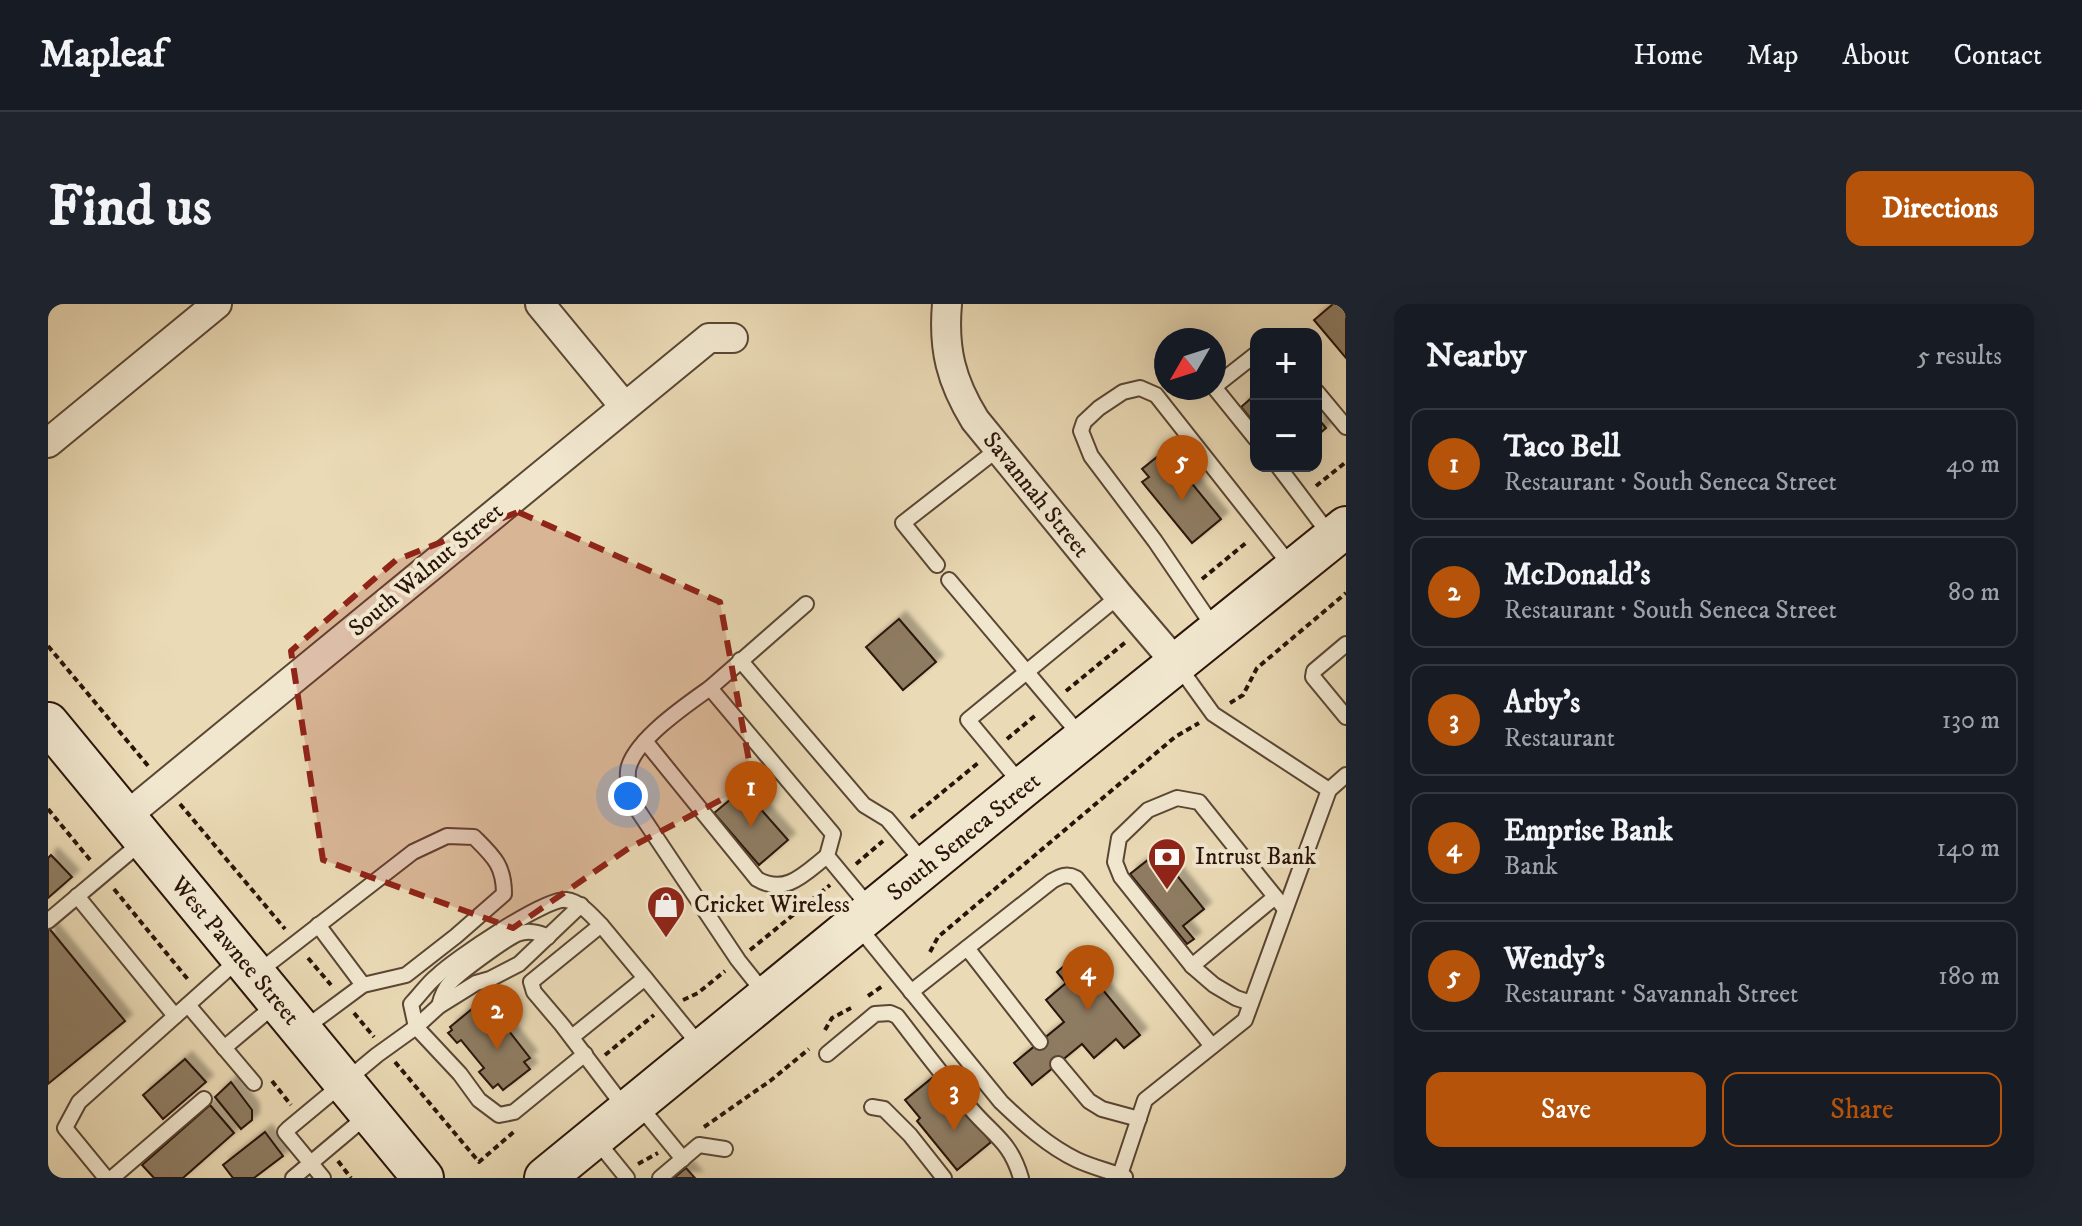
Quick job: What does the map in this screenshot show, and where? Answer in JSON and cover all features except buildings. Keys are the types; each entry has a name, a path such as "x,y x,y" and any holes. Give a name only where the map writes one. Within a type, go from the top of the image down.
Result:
{"street":[{"path":"48,443 217,304"},
{"path":"540,304 624,406"},
{"name":"Savannah Street","path":"947,304 945,340 953,377 961,398 975,420 1177,664"},
{"name":"South Walnut Street","path":"134,829 164,785 624,406 709,338 733,338"},
{"name":"South Seneca Street","path":"545,1178 1339,533"},
{"name":"West Pawnee Street","path":"48,723 423,1178"}],"lane":[{"path":"1226,378 1250,359"},
{"path":"1217,631 1091,456 1081,431 1084,422 1099,408 1123,392 1140,388 1156,395 1294,569"},
{"path":"1322,398 1346,427"},
{"path":"1224,400 1250,432"},
{"path":"937,565 903,523 998,449"},
{"path":"1283,472 1302,497 1339,533"},
{"path":"949,580 1084,740"},
{"path":"1023,787 968,720 1119,596"},
{"path":"768,998 738,960 629,797 628,767 645,741 806,604"},
{"path":"1346,644 1314,671 1313,677 1346,717"},
{"path":"740,660 864,805 887,819 928,867"},
{"path":"1177,664 1213,714 1329,790"},
{"path":"645,741 757,879 767,885 783,886 801,877 827,856 833,834 710,688"},
{"path":"827,856 843,874 897,975 1001,1102 1052,1146 1078,1160 1124,1176 1145,1100 1245,1020 1329,790 1346,775"},
{"path":"1251,1003 1214,985 1192,966 1121,877 1115,862 1119,838 1148,810 1177,798 1199,802 1285,909"},
{"path":"48,921 77,896 134,829"},
{"path":"106,1178 65,1128 79,1102 188,1005 268,992 343,999 363,985 406,975 504,894 504,877 497,861 474,837 447,836 413,852 296,942 268,992 224,1048"},
{"path":"911,992 1052,881 1070,874 1212,1046"},
{"path":"77,896 175,1016"},
{"path":"1192,966 1275,897"},
{"path":"590,1060 514,1112 499,1115 479,1100 460,1074 416,1027 411,1004 437,975 520,918 554,901 566,900 581,905 601,925 703,1050"},
{"path":"294,1178 311,1163 357,1098 385,1050 439,1006 476,983 519,964 581,905"},
{"path":"318,925 363,985"},
{"path":"601,925 531,982 534,992 590,1060 678,1153"},
{"path":"439,1006 449,984 518,934 539,932 548,937"},
{"path":"967,948 1040,1042"},
{"path":"572,1037 645,978"},
{"path":"188,1005 254,1083"},
{"path":"822,1048 875,1014 897,1016 973,1111 1000,1138 1013,1155 1021,1178"},
{"path":"1058,1064 1089,1101 1102,1109 1139,1119"},
{"path":"323,1178 285,1132 357,1098"},
{"path":"112,1178 204,1099"},
{"path":"872,1107 884,1109 910,1135 944,1178"},
{"path":"595,1138 626,1177"},
{"path":"660,1178 678,1153 699,1145 725,1149"}],"path":[{"path":"1302,497 1346,462"},
{"path":"1188,590 1262,530"},
{"path":"825,1030 832,1018 929,953 938,937 1175,737 1243,695 1257,668 1346,593"},
{"path":"590,1060 652,1015 698,993 1145,626"},
{"path":"48,646 479,1162 525,1123"},
{"path":"626,1177 642,1161 678,1153 770,1081 822,1048"}],"highlighted area":[{"path":"518,512 720,602 753,783 629,848 513,928 323,860 291,651 396,560"}],"place":[{"name":"Wendy's","path":"1182,501"},
{"name":"Taco Bell","path":"751,827"},
{"name":"Intrust Bank","path":"1167,891"},
{"name":"Cricket Wireless","path":"666,939"},
{"name":"Emprise Bank","path":"1088,1011"},
{"name":"McDonald's","path":"497,1050"},
{"name":"Arby's","path":"954,1131"}]}
